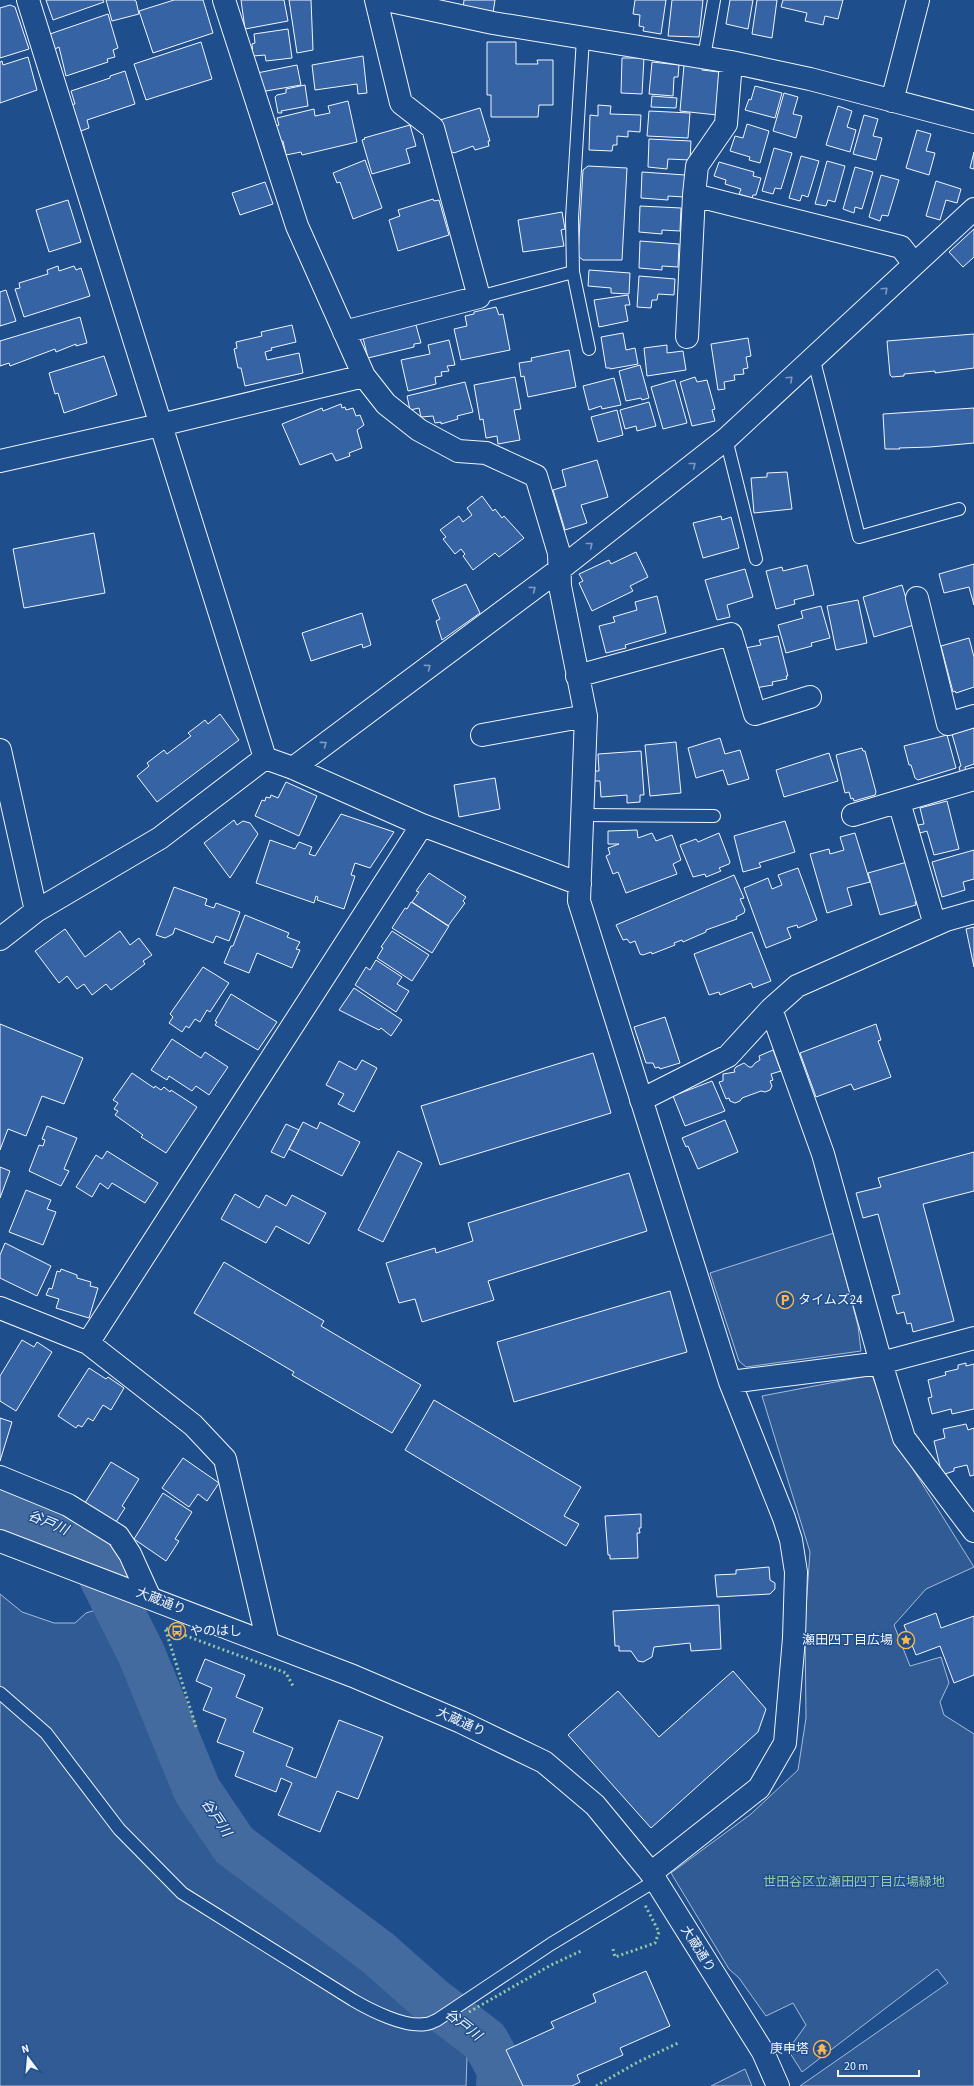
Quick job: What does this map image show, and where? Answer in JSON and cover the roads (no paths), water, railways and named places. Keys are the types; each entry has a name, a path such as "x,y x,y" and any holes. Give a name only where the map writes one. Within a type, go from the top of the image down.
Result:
{"street":[{"path":"28,0 265,758"},
{"path":"224,0 297,226 364,376 386,404 419,430 458,451 486,453 536,476 559,554 560,586 586,716 579,901 641,1100 680,1218 730,1382 784,1518 791,1540 796,1572 794,1638 785,1743 759,1788 653,1877"},
{"path":"344,332 479,297 433,128 401,103 376,0"},
{"path":"386,0 455,7 493,23 731,62 810,79 974,122"},
{"path":"892,100 918,0"},
{"path":"687,337 694,195 697,166 726,124 731,62"},
{"path":"694,195 901,247 914,264"},
{"path":"293,768 560,569 726,438 974,209"},
{"path":"0,461 160,425 364,376"},
{"path":"917,598 948,724 974,716"},
{"path":"578,676 731,634 755,714 810,698"},
{"path":"482,735 586,716"},
{"path":"0,750 36,911"},
{"path":"265,758 293,768 422,825 580,884"},
{"path":"0,939 36,911 160,838 265,758"},
{"path":"853,815 974,779"},
{"path":"899,802 935,925"},
{"path":"88,1343 422,825"},
{"path":"641,1100 728,1056 771,1009 797,986 935,925 974,912"},
{"path":"771,1009 823,1154 881,1364 904,1438 974,1531"},
{"path":"0,1308 88,1343 193,1425 226,1459 268,1643"},
{"path":"730,1382 881,1364 974,1338"},
{"path":"0,1477 68,1505 118,1536 130,1554 149,1596"},
{"name":"大蔵通り","path":"0,1541 149,1596 353,1676 461,1722 544,1762 594,1805 653,1877 762,2052 778,2086"}],"lane":[{"path":"704,58 714,0"},
{"path":"583,38 572,218 573,272 589,349"},
{"path":"479,297 573,272"},
{"path":"813,357 859,537 959,509"},
{"path":"726,438 756,559"},
{"path":"582,815 714,816"},
{"path":"0,1693 46,1733 118,1829 182,1893 353,2000 376,2013 408,2023 425,2025 437,2020 653,1877"}],"waterway":[{"name":"谷戸川","path":"0,1503 72,1532 87,1546 141,1653 197,1790 234,1845 378,1953 430,1999 485,2041 501,2070 500,2086"}],"place":[{"name":"タイムズ24","path":"785,1300"},
{"name":"やのはし","path":"177,1631"},
{"name":"瀬田四丁目広場","path":"906,1640"},
{"name":"庚申塔","path":"822,2049"}],"park label":[{"name":"世田谷区立瀬田四丁目広場緑地","path":"854,1882"}]}
